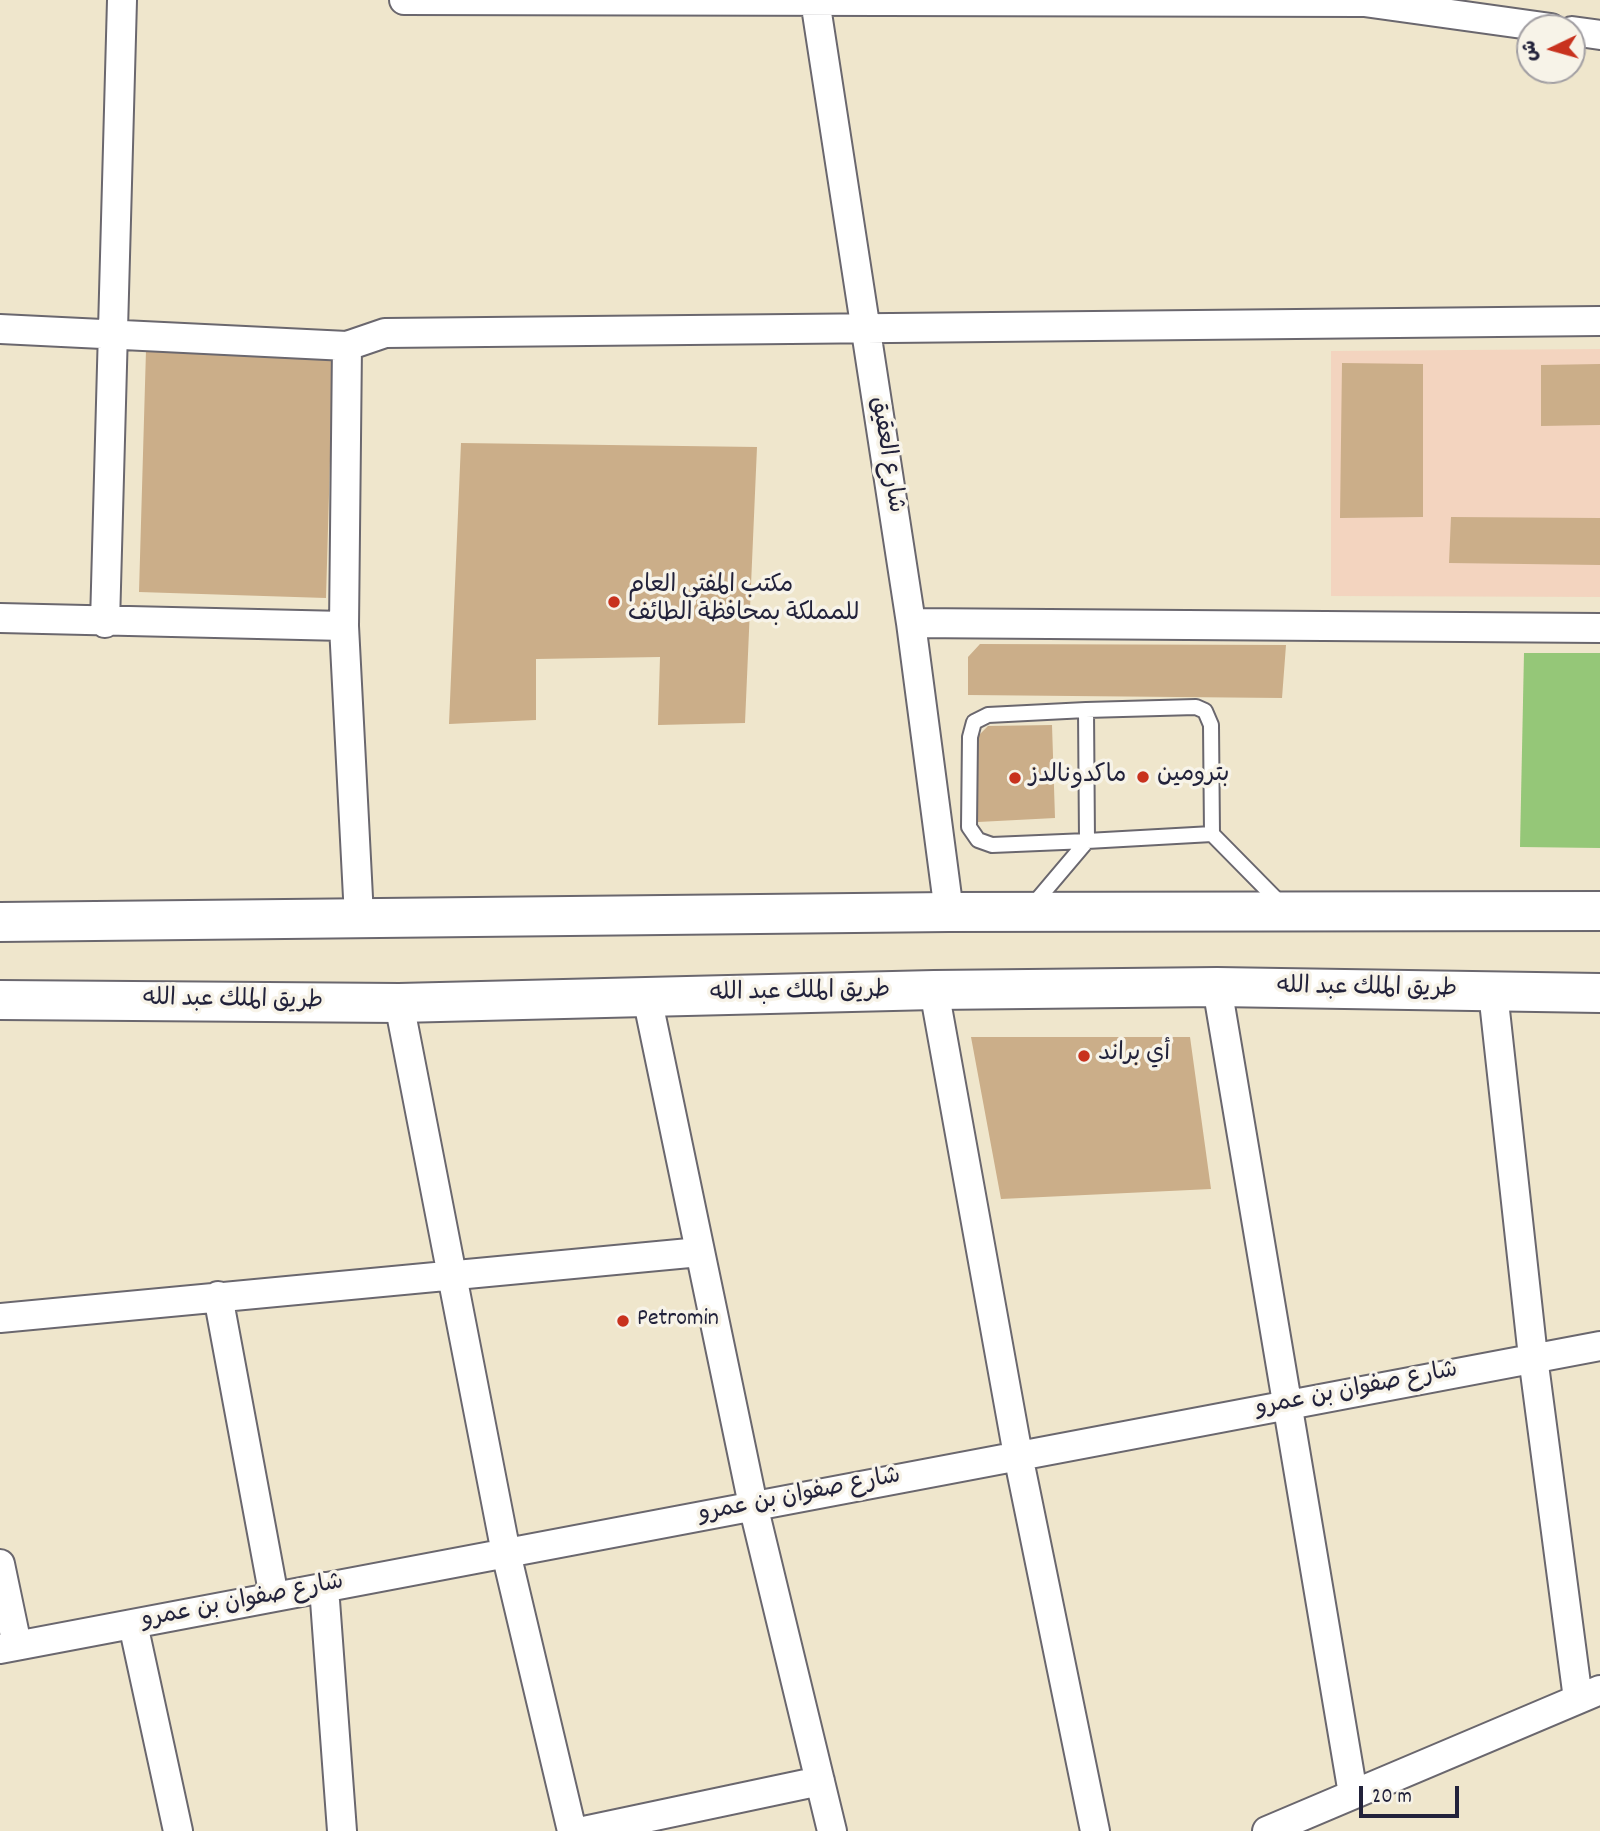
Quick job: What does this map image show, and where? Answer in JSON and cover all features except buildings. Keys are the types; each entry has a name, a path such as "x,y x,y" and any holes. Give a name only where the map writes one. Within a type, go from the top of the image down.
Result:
{"main road":[{"path":"0,922 949,912 1600,911"},
{"name":"طريق الملك عبد الله","path":"0,1000 399,1003 934,990 1217,988 1600,993"}],"street":[{"path":"105,623 122,0"},
{"path":"404,0 1364,2 1516,23"},
{"name":"شارع العقيق","path":"816,0 911,623 949,912"},
{"path":"0,329 347,346 386,333 1600,321"},
{"path":"347,346 344,626 359,917"},
{"path":"0,618 105,623 344,626"},
{"path":"911,623 1600,628"},
{"path":"1217,988 1353,1794"},
{"path":"934,990 1018,1455 1095,1831"},
{"path":"1267,1831 1589,1694 1533,1357 1493,992"},
{"path":"647,997 753,1505 832,1831"},
{"path":"399,1003 506,1553 572,1831"},
{"path":"0,1318 700,1252"},
{"path":"218,1296 274,1597"},
{"name":"شارع صفوان بن عمرو","path":"9,1647 1600,1346"},
{"path":"0,1564 9,1647"},
{"path":"324,1587 342,1831"},
{"path":"133,1624 178,1831"},
{"path":"584,1831 820,1782"}],"lane":[{"path":"1212,834 992,845 978,840 969,827 970,737 974,722 988,715 1086,710 1196,707 1205,711 1211,725 1212,834 1289,913"},
{"path":"1028,912 1087,841 1086,710"}],"shaded area":[{"path":"1600,349 1600,597 1331,596 1331,351"}],"green space":[{"path":"1524,653 1600,653 1600,848 1520,847"}],"place":[{"name":"مكتب المفتي العام للمملكة بمحافظة الطائف","path":"614,602"},
{"name":"بترومين","path":"1143,777"},
{"name":"ماكدونالدز","path":"1015,778"},
{"name":"أي براند","path":"1084,1056"},
{"name":"Petromin","path":"623,1321"}]}
